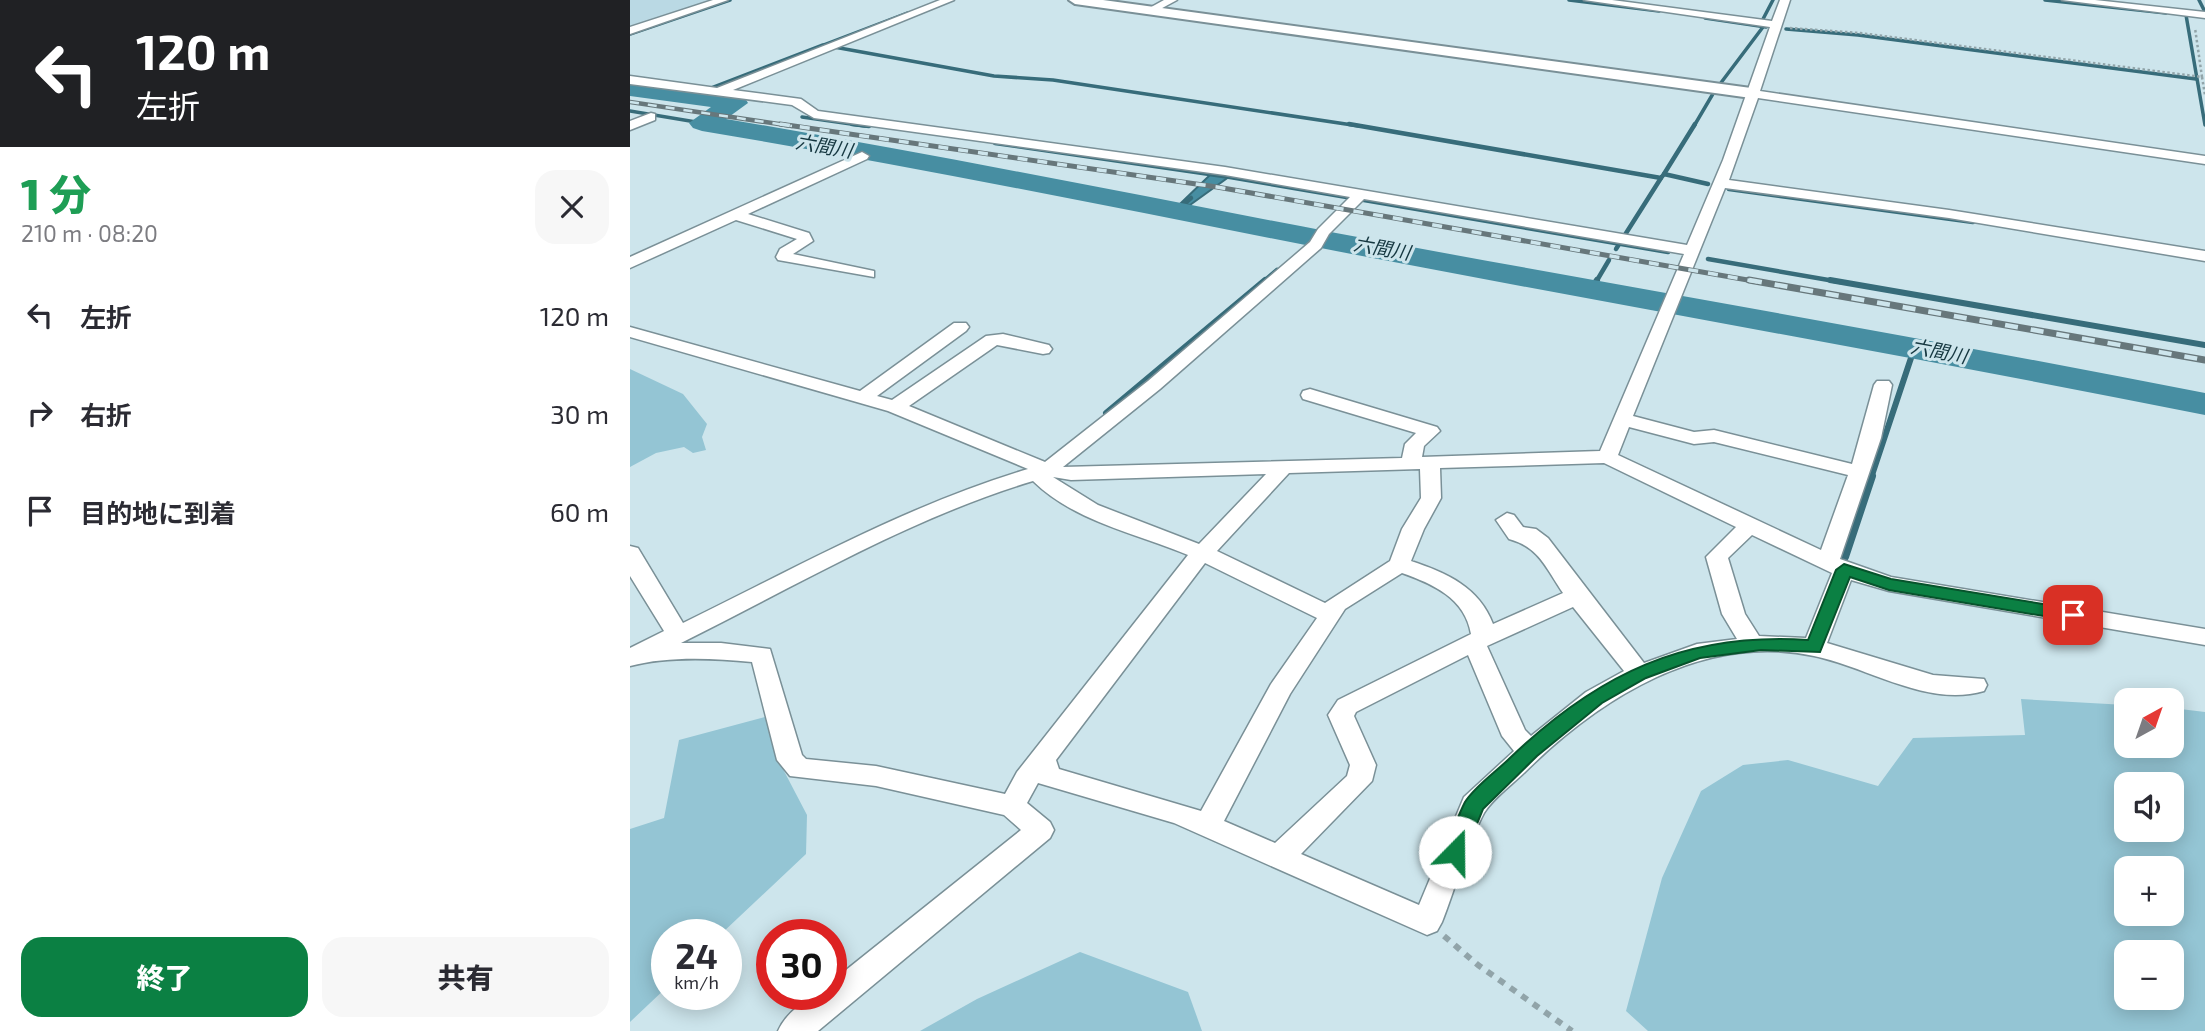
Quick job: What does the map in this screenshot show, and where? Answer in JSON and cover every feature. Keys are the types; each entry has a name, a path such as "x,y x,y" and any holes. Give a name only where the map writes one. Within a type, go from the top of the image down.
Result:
{"street":[{"path":"630,32 723,0"},
{"path":"712,91 948,0"},
{"path":"1076,0 1751,93 2205,160"},
{"path":"1149,11 1172,0"},
{"path":"1589,0 1773,25"},
{"path":"1607,457 1690,250 1730,160 1773,25 1785,0"},
{"path":"2067,0 2199,16 2194,0"},
{"path":"630,80 801,103 814,114 1147,160 1358,198 1690,250"},
{"path":"630,126 651,117"},
{"path":"630,263 862,156"},
{"path":"1718,183 1949,214 2205,256"},
{"path":"630,660 922,515 987,488 1042,471 1154,385 1320,239 1358,198"},
{"path":"735,215 804,236 805,241 785,252 783,257 868,274"},
{"path":"864,397 960,327"},
{"path":"630,332 895,407 1042,471 1071,474 1607,457 1836,566 1889,584 2205,637"},
{"path":"895,407 992,340 1003,339 1043,349"},
{"path":"1814,647 1883,385"},
{"path":"1207,826 1280,690 1336,604 1399,565 1413,529 1431,498 1415,444 1430,431 1310,395"},
{"path":"1623,419 1695,438 1714,436 1859,472"},
{"path":"1012,806 1026,779 1202,553 1283,468"},
{"path":"1042,471 1058,495 1077,505 1202,553 1269,589 1331,615"},
{"path":"1507,520 1517,534 1528,534 1540,543 1577,596 1639,674"},
{"path":"1750,525 1717,557 1734,614 1752,645"},
{"path":"630,553 634,565 678,634"},
{"path":"1399,565 1438,577 1453,586 1478,611 1479,640 1515,736 1530,751"},
{"path":"1279,857 1359,781 1363,765 1341,715 1347,706 1479,640 1577,596"},
{"path":"1042,759 1048,776 1181,814 1427,922 1474,805 1530,751 1595,698 1639,674 1698,652 1752,645 1814,647 1933,684 1975,685"},
{"path":"630,660 674,650 715,649 762,655 790,760 799,769 876,776 1012,806 1040,830 793,1031"}],"path":[{"path":"2199,16 2200,77 2205,95"},
{"path":"1773,25 1860,33 2200,77"},
{"path":"1427,922 1478,965 1572,1031"}],"shaded area":[{"path":"630,0 718,0 630,30"},
{"path":"1212,173 1230,176 1190,205 1181,203"},
{"path":"630,369 683,394 707,424 702,437 706,450 693,453 684,447 656,453 630,467"},
{"path":"2021,699 2114,704 2114,758 2184,758 2184,709 2205,712 2205,1031 1648,1031 1626,1011 1662,878 1701,791 1743,765 1788,760 1878,786 1913,738 2025,735"},
{"path":"765,717 784,771 807,815 806,854 737,919 651,919 651,1002 630,1022 630,829 664,818 679,740"},
{"path":"1080,952 1188,992 1202,1031 920,1031 977,999"}],"waterway":[{"path":"630,34 730,0"},
{"path":"1569,0 1659,11"},
{"path":"1763,27 1762,21 1773,0"},
{"path":"2045,0 2166,13"},
{"path":"2199,0 2205,12"},
{"path":"824,45 908,13"},
{"path":"2186,15 2205,125"},
{"path":"1705,18 1763,27"},
{"path":"1694,126 1714,92 1763,27"},
{"path":"1786,29 1858,35 2196,79"},
{"path":"688,97 823,45 994,76 1053,80 1359,126"},
{"name":"六間川","path":"630,89 736,103 702,123 913,158 1337,242 1915,346 2205,404"},
{"path":"630,111 702,123"},
{"path":"802,117 865,126"},
{"path":"852,124 869,126"},
{"path":"1349,124 1661,178"},
{"path":"1664,174 1695,124"},
{"path":"995,143 1230,177 1619,244"},
{"path":"1661,178 1664,174"},
{"path":"1664,174 1708,184"},
{"path":"1619,244 1661,178"},
{"path":"1729,189 1973,222"},
{"path":"1178,209 1191,198"},
{"path":"1616,249 1619,244"},
{"path":"1619,244 1668,252"},
{"path":"1708,259 1840,282"},
{"path":"1596,282 1609,260"},
{"path":"1263,282 1277,270"},
{"path":"1106,413 1265,280"},
{"path":"1593,286 1597,280"},
{"path":"1830,280 2205,345"},
{"path":"1871,478 1915,346"},
{"path":"1845,557 1872,476"}],"railway":[{"path":"630,102 792,126"},
{"path":"780,124 1217,187 1759,282"},
{"path":"1749,280 2205,360"}],"route":[{"path":"1455,852 1474,805 1530,751 1595,698 1639,674 1698,652 1761,644 1814,647 1844,570 1889,584 2073,615"}]}
